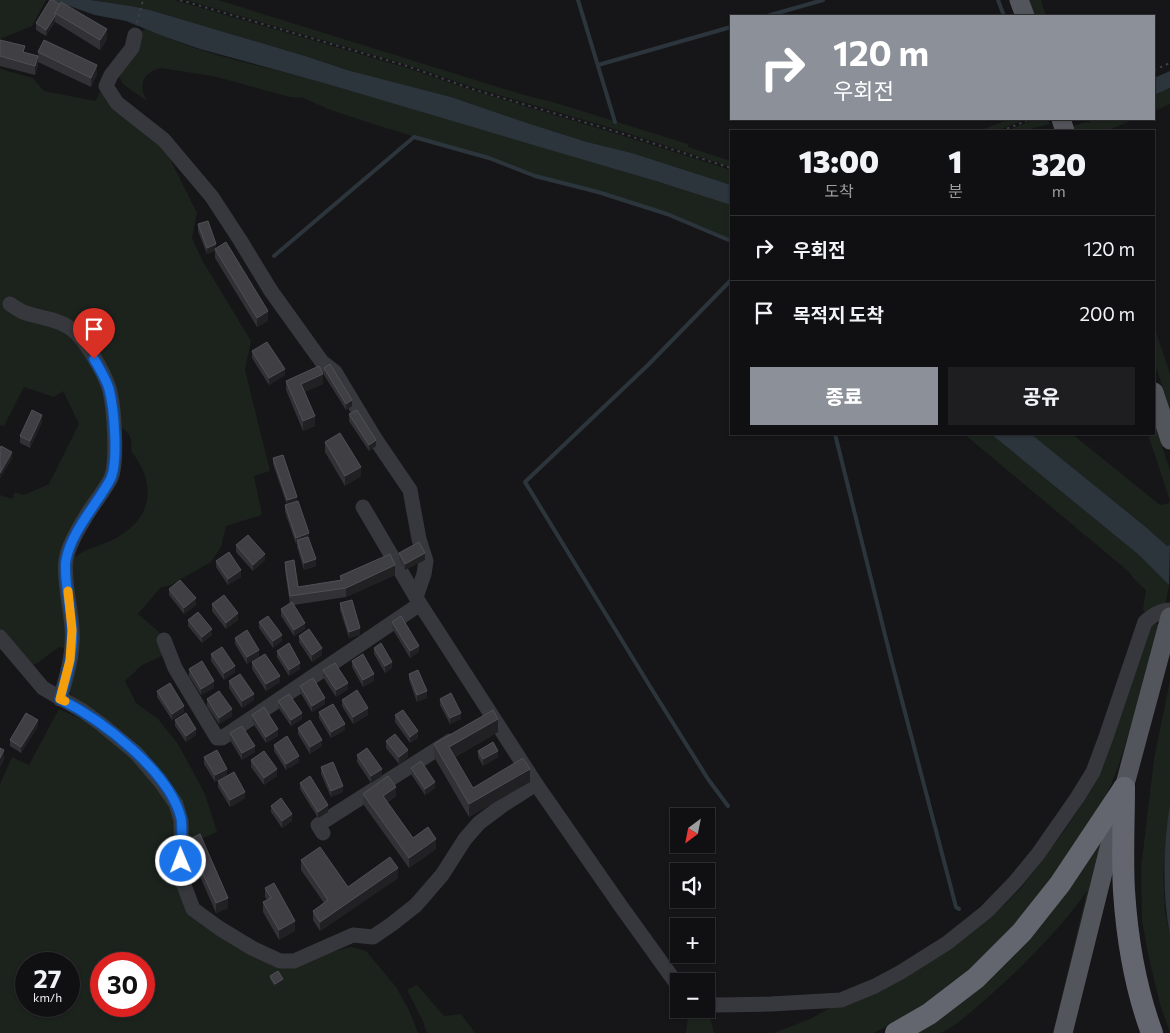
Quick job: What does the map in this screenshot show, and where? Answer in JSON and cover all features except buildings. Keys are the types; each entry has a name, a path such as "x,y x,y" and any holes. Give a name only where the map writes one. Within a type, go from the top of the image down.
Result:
{"highway":[{"path":"896,1033 929,1014 976,978 1022,932 1060,884 1124,788"},
{"path":"1124,788 1124,891 1132,958 1152,1033"}],"main road":[{"path":"1019,0 1025,15"},
{"path":"1155,395 1170,440"},
{"path":"1063,1033 1124,788 1170,617"}],"street":[{"path":"135,35 132,48 106,86 117,103 164,140 212,198 271,291 322,362 335,372 376,440 410,490 419,539 426,561 418,600 222,738 216,738 175,668 164,640"},
{"path":"10,304 22,312 41,316 71,328 86,346 101,371 109,388 112,409 115,435 114,467 111,478 79,529 70,547 66,561 72,630 70,660 60,699"},
{"path":"363,507 418,600 536,784 670,975"},
{"path":"715,1004 771,1004 834,1000 849,997 876,986 901,972 947,943 986,912 1015,882 1038,854 1078,798 1093,772 1145,622 1153,615 1170,610"},
{"path":"0,637 42,688 83,711 136,753 160,781 176,804 181,821 182,880 193,909 219,928 252,948 280,960 294,961 353,935 373,937 392,924 416,905 442,875 466,839 480,823 503,805 536,784"},
{"path":"476,725 492,716"},
{"path":"323,833 318,824 460,735"}],"path":[{"path":"180,0 408,66 472,89 730,168"},
{"path":"135,35 142,1"},
{"path":"1155,70 1170,63"},
{"path":"1003,130 1028,120"}],"shaded area":[{"path":"0,0 46,0 32,26 0,39"},
{"path":"52,0 91,0 150,10 347,70 451,97 587,142 632,153 730,185 730,205 324,83 200,49 126,21 95,15"},
{"path":"91,0 174,0 407,68 471,90 730,170 730,185 632,153 587,142 451,97 347,70 150,10"},
{"path":"186,0 218,0 524,95 556,103 688,144 688,147 730,161 730,167 615,129 472,87 408,65"},
{"path":"1027,0 1041,0 1046,15 1033,15"},
{"path":"147,28 168,38 213,54 328,84 581,158 730,205 730,240 667,214 598,192 535,175 489,157 367,122 328,109 304,98 290,97 213,76 160,68 154,70 149,73 142,85 147,101 123,84 119,77 140,32"},
{"path":"0,69 33,78 44,91 95,101 101,91 140,128 163,145 197,213 192,238 202,260 251,341 245,370 270,471 254,476 262,515 226,526 221,547 211,562 169,586 161,587 138,614 159,632 164,655 142,665 125,681 136,703 158,719 178,744 205,794 217,832 187,845 185,812 168,782 137,749 77,702 71,694 69,685 74,660 75,635 69,561 86,550 118,537 139,519 145,509 147,498 145,475 131,451 132,444 129,435 118,423 113,391 105,369 86,339 63,320 12,301 10,306 22,313 41,318 70,330 85,347 107,388 113,435 112,467 109,478 68,546 64,560 71,630 69,649 59,647 29,667 0,632 0,495 12,499 15,492 24,495 49,484 79,424 63,391 54,397 24,387 4,426 0,425"},
{"path":"1170,71 1170,88 1155,95 1155,78"},
{"path":"1170,88 1170,104 1155,111 1155,95"},
{"path":"1007,120 1024,120 998,130 982,130"},
{"path":"1034,120 1047,120 1050,124 1030,130 1008,130"},
{"path":"1133,120 1108,130 1075,130 1073,126 1086,122 1090,123 1090,121"},
{"path":"1155,329 1170,374 1170,409 1155,365"},
{"path":"1155,426 1170,470 1170,501 1148,435 1155,435"},
{"path":"965,435 992,435 1139,555 1169,585 1165,606 1146,614 1143,609 1146,590 1128,571"},
{"path":"992,435 1032,435 1167,546 1170,545 1169,585 1139,555"},
{"path":"1032,435 1073,435 1160,505 1167,504 1170,501 1170,545 1167,546"},
{"path":"1155,623 1160,625 1136,711 1106,797 1040,900 972,968 917,1009 896,1022 873,1033 774,1033 810,1019 975,929 1021,888 1067,827 1102,769 1149,626"},
{"path":"1170,681 1170,804 1163,874 1165,912 1170,936 1170,1033 1160,1004 1142,921 1141,869 1154,759"},
{"path":"59,709 97,726 131,755 170,805 177,821 183,899 283,965 351,947 366,951 396,987 409,1010 418,1033 0,1033 0,784 12,757 29,765"},
{"path":"1170,804 1170,936 1167,920 1164,870"},
{"path":"1105,825 1058,1033 1053,1033 1087,891 1075,908 1033,955 964,1018 940,1033 909,1033 939,1015"},
{"path":"417,985 444,1016 461,1014 475,1033 427,1033 407,990"},
{"path":"688,1018 710,1018 714,1033 686,1033"}],"waterway":[{"path":"578,0 615,122"},
{"path":"770,15 823,0"},
{"path":"998,0 1004,15"},
{"path":"598,65 730,27"},
{"path":"274,256 414,137 489,158 535,176 598,192 667,214 730,241"},
{"path":"728,806 708,779 525,482 648,365 730,281"},
{"path":"835,435 891,659 956,907 959,909"}],"slow traffic":[{"path":"65,701 60,699 70,660 72,630 68,591"}],"route":[{"path":"94,359 109,388 115,435 114,467 111,478 79,529 70,547 66,561 72,630 70,660 60,699 83,711 101,724 136,753 160,781 176,804 181,821 181,861"}]}
